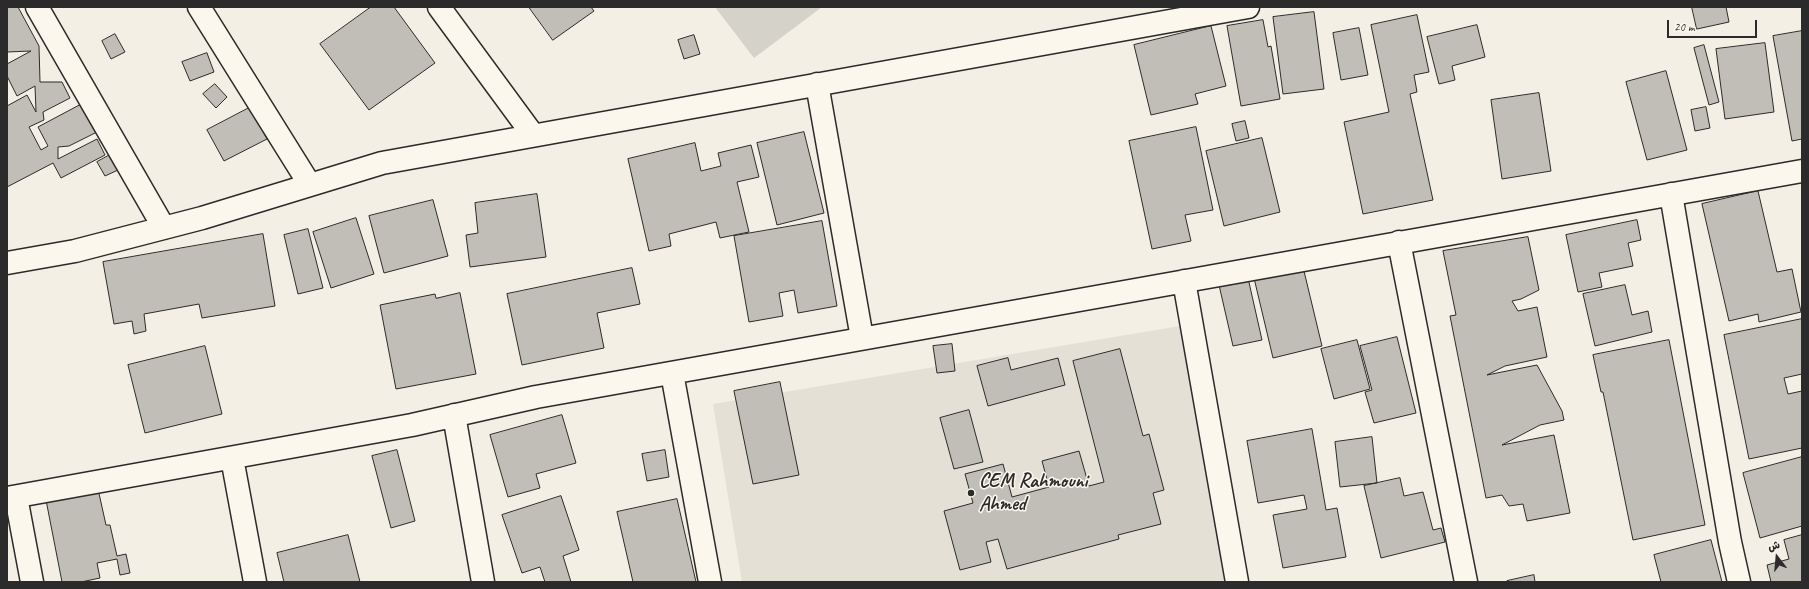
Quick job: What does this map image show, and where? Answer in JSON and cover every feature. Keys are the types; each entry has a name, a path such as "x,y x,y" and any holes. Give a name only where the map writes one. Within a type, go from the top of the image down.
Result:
{"street":[{"path":"37,7 164,228"},
{"path":"199,7 310,185"},
{"path":"439,7 533,135"},
{"path":"10,257 75,251 202,218 382,163 817,84 1183,13 1248,7"},
{"path":"817,84 862,338"},
{"path":"32,582 11,498 412,425 536,397 1802,170"},
{"path":"1671,194 1730,542 1740,582"},
{"path":"1399,242 1466,582"},
{"path":"1184,281 1237,582"},
{"path":"672,373 710,582"},
{"path":"454,416 483,582"},
{"path":"232,458 255,582"}],"shaded area":[{"path":"715,7 822,7 754,58"},
{"name":"CEM Rahmouni Ahmed","path":"1186,325 1229,582 742,582 713,404"}],"building":[{"path":"7,7 18,7 39,46 40,82 62,82 70,98 43,112 44,120 29,127 41,150 48,146 38,127 83,103 97,132 69,146 58,147 58,159 97,139 105,155 61,178 53,163 7,187 7,106 27,95 36,112 35,86 17,96 7,76 7,64 31,51 7,52"},
{"path":"371,7 394,7 435,63 369,110 320,44"},
{"path":"529,7 591,7 594,11 553,40"},
{"path":"1692,7 1726,7 1729,22 1697,29"},
{"path":"1314,12 1324,89 1283,94 1273,17"},
{"path":"1417,15 1429,72 1414,75 1417,92 1410,94 1433,200 1363,214 1344,122 1389,112 1371,25"},
{"path":"1263,20 1268,47 1271,46 1280,99 1241,106 1227,26"},
{"path":"1477,25 1485,57 1452,66 1455,80 1439,84 1427,37"},
{"path":"1211,26 1226,86 1195,94 1198,104 1151,115 1134,45"},
{"path":"1359,28 1368,75 1341,80 1333,33"},
{"path":"1802,31 1802,139 1792,141 1773,36"},
{"path":"115,34 125,52 111,59 102,41"},
{"path":"694,35 700,54 684,59 678,40"},
{"path":"1765,43 1774,112 1725,119 1716,49"},
{"path":"1704,45 1719,102 1709,105 1694,48"},
{"path":"207,53 214,72 190,81 182,62"},
{"path":"1666,71 1687,150 1647,160 1626,82"},
{"path":"215,84 227,97 216,108 203,94"},
{"path":"1539,93 1551,171 1502,179 1491,100"},
{"path":"251,107 267,139 224,161 207,130"},
{"path":"1706,107 1710,128 1695,131 1691,110"},
{"path":"1245,121 1249,138 1236,141 1232,124"},
{"path":"1196,127 1213,210 1185,215 1191,241 1152,249 1129,141"},
{"path":"804,132 824,213 777,225 757,143"},
{"path":"1262,138 1280,212 1224,226 1206,151"},
{"path":"695,143 701,171 721,166 718,153 751,145 759,177 737,182 749,232 720,238 716,222 669,234 671,246 649,251 628,159"},
{"path":"110,155 118,170 105,176 97,162"},
{"path":"1758,191 1777,272 1792,269 1801,312 1759,322 1758,314 1729,321 1702,204"},
{"path":"537,194 546,257 470,267 466,235 478,233 475,203"},
{"path":"433,200 448,256 384,273 369,216"},
{"path":"356,218 374,274 331,288 313,232"},
{"path":"1637,220 1641,240 1628,243 1633,266 1599,273 1602,287 1578,292 1566,235"},
{"path":"822,221 837,306 798,313 794,290 779,293 783,316 749,322 734,236"},
{"path":"308,229 323,288 298,294 284,235"},
{"path":"263,234 275,306 202,318 199,304 144,314 146,331 134,334 132,321 114,324 103,262"},
{"path":"1528,237 1539,290 1521,299 1512,301 1518,311 1537,307 1547,357 1505,366 1487,375 1537,365 1562,411 1564,420 1540,425 1502,445 1554,435 1570,513 1527,521 1523,504 1509,506 1502,495 1486,498 1450,316 1456,315 1443,251"},
{"path":"1303,267 1322,346 1273,358 1254,278"},
{"path":"632,268 640,304 597,313 604,348 522,365 507,294"},
{"path":"1248,278 1262,340 1233,346 1219,285"},
{"path":"1625,285 1632,315 1648,311 1652,332 1595,346 1583,294"},
{"path":"460,293 476,374 396,389 380,305 435,294 436,298"},
{"path":"1802,319 1802,374 1784,378 1788,394 1802,391 1802,448 1749,459 1724,335"},
{"path":"1397,337 1416,413 1374,423 1365,392 1372,390 1360,346"},
{"path":"1357,340 1370,389 1334,399 1321,349"},
{"path":"1669,340 1705,525 1633,540 1603,392 1601,392 1593,355"},
{"path":"952,344 955,371 937,373 933,346"},
{"path":"205,346 222,414 145,433 128,365"},
{"path":"1120,349 1143,436 1149,434 1164,490 1153,493 1161,524 1118,535 1119,539 1007,569 998,539 986,542 991,562 960,570 944,511 973,503 965,474 1003,464 1012,497 1049,487 1042,461 1079,451 1089,486 1104,482 1073,361"},
{"path":"1008,358 1011,370 1058,358 1065,385 988,406 977,366"},
{"path":"780,382 799,475 753,484 734,391"},
{"path":"969,410 983,462 954,469 940,418"},
{"path":"562,415 576,463 536,474 540,488 508,497 490,435"},
{"path":"1312,429 1326,510 1337,508 1346,557 1283,568 1273,515 1307,509 1304,495 1258,503 1247,441"},
{"path":"1372,437 1377,483 1340,487 1335,442"},
{"path":"397,450 415,521 391,528 372,456"},
{"path":"665,450 669,477 647,481 642,454"},
{"path":"1802,457 1802,526 1760,538 1743,473"},
{"path":"1400,478 1404,496 1423,492 1433,530 1441,528 1445,542 1381,558 1364,486"},
{"path":"98,489 106,525 110,525 117,556 126,554 130,573 120,575 117,559 97,563 100,578 81,582 62,582 46,500"},
{"path":"561,496 579,550 563,556 571,582 545,582 540,567 522,573 502,515"},
{"path":"677,499 696,582 633,582 617,512"},
{"path":"348,535 360,582 284,582 277,553"},
{"path":"1802,535 1802,582 1771,582 1767,565 1789,559 1784,540"},
{"path":"1711,540 1722,582 1661,582 1654,555"},
{"path":"1534,575 1535,582 1507,582 1507,581"}],"place":[{"name":"CEM Rahmouni Ahmed","path":"971,493"}]}
